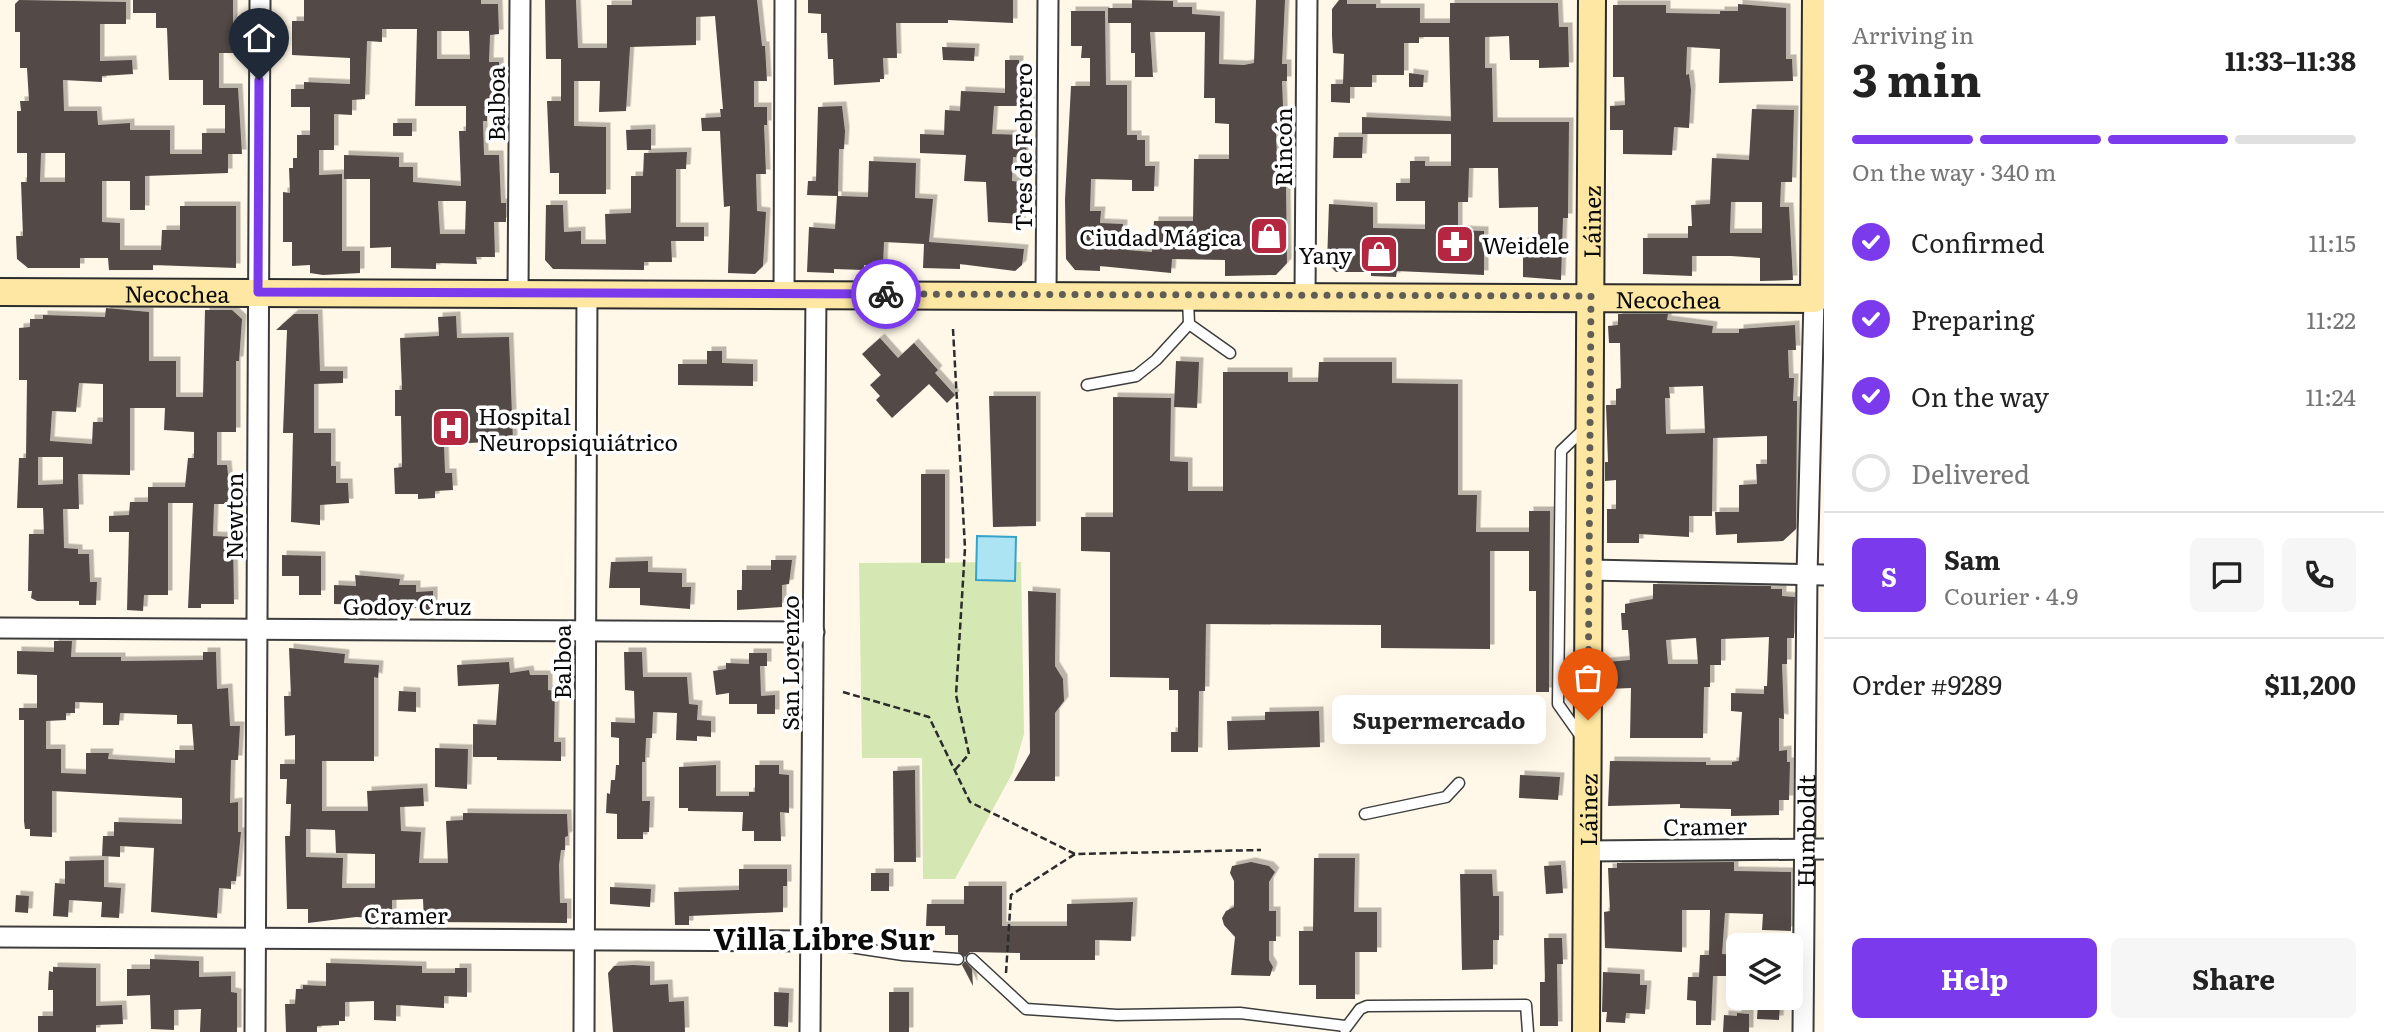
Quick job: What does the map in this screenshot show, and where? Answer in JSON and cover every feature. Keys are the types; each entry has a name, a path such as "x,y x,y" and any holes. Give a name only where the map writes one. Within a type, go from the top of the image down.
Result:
{"main road":[{"name":"Láinez","path":"1586,1032 1592,0"},
{"name":"Humboldt","path":"1816,0 1819,299"},
{"name":"Necochea","path":"0,292 1591,296 1819,299"}],"street":[{"name":"Newton","path":"255,1032 260,0"},
{"name":"Balboa","path":"518,293 520,0"},
{"path":"784,294 785,0"},
{"name":"Tres de Febrero","path":"1046,295 1048,0"},
{"name":"Rincón","path":"1305,295 1307,0"},
{"name":"Balboa","path":"584,1032 587,293"},
{"name":"San Lorenzo","path":"810,1032 816,294"},
{"name":"Humboldt","path":"1803,1032 1803,848 1816,575 1819,299"},
{"path":"1589,570 1816,575"},
{"name":"Godoy Cruz","path":"0,628 814,632"},
{"name":"Cramer","path":"1587,851 1824,849"},
{"name":"Cramer","path":"0,937 811,941"}],"lane":[{"path":"1087,385 1136,376 1156,360 1189,324 1188,295"},
{"path":"1189,324 1230,353"},
{"path":"1588,745 1558,704 1561,451 1590,422"},
{"path":"1365,814 1447,797 1459,783"},
{"path":"811,941 903,955 958,959"},
{"path":"972,958 1026,1010 1117,1015 1240,1013 1345,1029 1360,1009 1367,1006 1526,1005 1528,1032"}],"path":[{"path":"953,329 965,548 956,695 969,754 955,770"},
{"path":"843,692 929,716 970,802 1075,854 1261,850"},
{"path":"1005,990 1011,895 1075,854"}],"green space":[{"path":"1021,562 1024,734 1013,772 955,879 923,879 922,758 862,758 859,563"}],"water":[{"path":"977,536 1016,537 1015,581 976,580"}],"building":[{"path":"19,0 126,2 126,24 100,24 100,61 132,60 133,74 102,76 102,82 63,80 64,111 97,111 98,125 130,123 130,130 170,130 170,154 202,154 202,133 225,133 225,105 203,105 203,80 169,80 167,28 156,28 156,13 133,13 133,0 233,0 233,53 219,53 219,88 238,88 242,154 228,154 228,173 145,176 145,210 130,210 130,181 102,181 102,222 120,223 120,250 161,250 162,230 180,230 180,206 236,206 236,268 153,265 153,270 109,270 108,258 80,258 80,268 28,268 17,259 16,236 23,236 21,182 27,182 27,153 17,153 17,111 21,111 20,101 29,101 27,68 20,68 20,32 15,32 15,4","holes":["41,153 65,153 65,182 40,182"]},
{"path":"304,0 481,0 481,4 498,4 499,34 490,35 489,62 499,62 500,105 487,105 487,121 483,121 484,155 499,155 501,203 506,203 506,222 494,222 495,257 476,257 477,264 436,263 436,269 391,268 391,247 370,248 370,179 344,179 344,155 399,157 399,167 413,167 413,182 461,186 459,131 466,131 466,106 415,106 417,29 382,29 382,42 367,41 365,99 352,100 352,115 334,114 334,150 319,150 319,175 342,174 342,251 360,251 360,273 323,275 310,273 310,265 292,266 292,242 283,242 283,192 290,193 289,168 293,168 293,158 297,158 297,135 310,135 310,107 291,107 291,89 304,89 304,82 350,84 350,58 292,55 292,21 304,21","holes":["437,31 469,31 470,59 437,59","438,201 466,201 465,234 440,234"]},
{"path":"545,0 576,0 578,48 607,48 607,5 632,5 632,0 757,0 762,46 765,46 767,81 754,81 754,107 767,107 767,125 764,125 766,174 756,174 757,211 766,212 763,266 755,274 728,273 730,206 724,207 720,131 702,131 701,118 721,117 720,109 723,109 715,16 696,17 696,45 630,47 626,111 599,112 600,81 574,81 574,126 606,127 606,194 559,194 559,173 550,173 547,101 561,101 561,59 546,59"},
{"path":"808,0 1013,0 1013,23 948,20 948,23 896,23 897,58 883,58 884,79 880,79 880,82 834,85 833,59 828,59 827,33 821,33 821,14 808,13"},
{"path":"1132,0 1173,1 1173,7 1192,7 1192,14 1220,16 1219,64 1244,65 1254,63 1256,0 1285,0 1282,64 1287,64 1287,81 1282,81 1284,133 1276,133 1279,185 1286,185 1287,263 1276,275 1225,276 1225,260 1172,259 1171,273 1100,266 1100,271 1075,270 1066,259 1065,199 1071,86 1090,86 1090,58 1081,58 1082,46 1071,46 1071,11 1105,11 1106,85 1127,85 1127,135 1137,135 1137,140 1145,140 1145,166 1155,166 1154,191 1132,191 1132,180 1091,179 1090,211 1101,211 1100,223 1123,224 1122,241 1127,250 1152,252 1154,221 1193,221 1194,159 1229,159 1229,124 1215,123 1215,98 1204,98 1205,32 1150,32 1153,77 1135,77 1135,53 1131,53 1131,23 1108,23 1108,8 1132,8"},
{"path":"1339,0 1347,0 1347,4 1376,4 1376,8 1420,8 1420,23 1450,23 1450,3 1558,3 1559,27 1568,27 1569,67 1539,68 1539,60 1510,60 1509,36 1485,37 1485,68 1492,68 1493,122 1569,122 1568,218 1563,218 1561,280 1523,277 1523,242 1538,242 1538,207 1499,208 1498,168 1469,168 1468,202 1458,202 1458,230 1484,231 1484,275 1397,271 1396,277 1371,276 1371,272 1336,272 1327,263 1329,204 1373,207 1373,228 1425,229 1425,201 1396,201 1396,183 1410,183 1410,161 1425,161 1425,166 1451,166 1451,134 1362,134 1362,117 1451,121 1449,37 1419,37 1419,43 1404,43 1404,75 1372,75 1372,87 1350,87 1350,103 1331,102 1331,84 1343,84 1344,54 1333,53 1332,36 1332,9"},
{"path":"1738,4 1786,8 1786,59 1792,59 1793,81 1719,83 1720,49 1687,47 1686,75 1689,74 1691,90 1689,128 1674,127 1672,155 1623,154 1623,130 1610,130 1610,106 1625,105 1624,77 1613,77 1613,5 1666,5 1666,13 1720,14 1720,11 1738,11"},
{"path":"942,47 975,48 974,61 943,60"},
{"path":"1005,60 1019,60 1019,93 1030,93 1030,106 994,106 992,134 1027,135 1026,158 1013,157 1012,181 1021,182 1021,224 988,222 986,182 964,181 966,155 920,153 920,134 944,135 945,110 960,111 961,91 1005,93"},
{"path":"1409,73 1424,75 1423,87 1409,87"},
{"path":"842,106 845,131 844,149 839,149 838,196 868,197 869,161 916,163 915,198 933,199 929,242 1024,249 1022,265 1015,271 960,264 960,269 923,268 924,244 884,242 883,266 864,265 864,270 834,269 834,273 807,272 809,227 835,229 837,196 807,195 808,181 816,181 818,107"},
{"path":"1752,109 1794,110 1792,182 1781,182 1780,207 1789,207 1793,280 1760,281 1760,258 1731,256 1692,256 1692,276 1643,274 1643,238 1688,238 1688,226 1692,226 1691,205 1710,204 1712,158 1749,160","holes":["1731,202 1762,202 1762,233 1730,233"]},
{"path":"393,123 412,123 412,136 393,136"},
{"path":"651,129 651,150 627,150 626,130"},
{"path":"1334,137 1363,137 1362,158 1333,158"},
{"path":"687,152 686,169 676,169 676,227 704,227 704,241 671,241 672,262 644,262 644,270 553,269 545,260 546,205 563,205 564,232 581,231 581,244 606,244 605,214 631,213 631,176 643,176 644,153"},
{"path":"106,308 149,312 149,361 176,361 176,397 203,397 205,310 232,310 242,319 239,361 236,361 236,432 217,432 217,465 227,465 231,504 214,504 213,536 233,537 234,604 201,604 201,608 188,608 193,503 168,503 168,595 144,595 143,611 127,610 129,532 109,532 109,516 129,515 130,502 148,502 148,487 185,487 188,458 194,458 194,432 164,430 165,408 130,408 130,475 78,474 79,509 63,509 64,548 78,549 78,554 89,554 90,582 97,582 96,605 79,605 79,601 37,601 31,598 32,591 28,591 29,534 44,534 43,508 17,508 19,458 26,458 27,380 19,380 19,328 30,327 30,319 43,319 43,315 105,317","holes":["79,383 103,384 103,422 93,422 92,444 50,441 52,411 76,412","38,457 63,457 63,484 38,485"]},
{"path":"294,314 318,314 320,371 343,371 343,383 314,384 314,433 331,433 331,466 336,466 336,483 348,483 349,503 320,505 320,525 291,522 293,433 283,433 287,330 276,330"},
{"path":"1618,314 1668,314 1667,320 1713,326 1712,333 1739,333 1739,329 1795,325 1796,350 1788,350 1789,378 1794,378 1793,401 1797,401 1796,529 1783,541 1737,543 1737,534 1716,535 1715,512 1739,512 1739,485 1757,484 1756,464 1767,464 1767,436 1713,438 1712,516 1689,516 1689,537 1639,534 1639,543 1607,543 1607,509 1616,509 1616,480 1605,481 1605,462 1608,462 1606,405 1616,405 1616,389 1621,388 1620,343 1609,343 1608,326 1618,325","holes":["1703,386 1705,433 1666,434 1665,398 1670,398 1669,387"]},
{"path":"456,316 457,338 509,337 513,441 444,444 445,473 452,473 453,490 435,491 435,498 418,499 418,494 395,494 394,468 402,467 401,416 395,416 395,390 402,390 400,338 439,336 438,317"},
{"path":"880,338 898,358 914,343 938,370 935,373 955,395 947,403 929,384 892,418 876,400 880,396 870,385 881,375 862,354"},
{"path":"707,351 722,351 722,363 753,364 753,386 678,385 678,364 707,364"},
{"path":"1176,361 1199,362 1197,408 1174,407"},
{"path":"1319,362 1392,362 1392,383 1458,384 1458,495 1477,495 1476,532 1529,532 1529,511 1550,511 1549,692 1536,692 1536,591 1529,591 1529,551 1490,551 1490,649 1381,648 1381,625 1206,624 1205,691 1199,691 1198,752 1171,752 1171,732 1178,732 1178,690 1169,690 1169,678 1110,677 1110,552 1081,551 1081,517 1113,517 1113,397 1171,398 1170,461 1188,462 1188,491 1223,491 1223,372 1288,372 1288,382 1318,382"},
{"path":"989,396 1036,396 1036,526 993,527"},
{"path":"921,474 945,474 945,563 921,563"},
{"path":"282,555 321,556 321,595 299,595 299,576 282,576"},
{"path":"771,560 792,560 789,584 782,585 782,607 737,610 737,590 742,590 742,570 771,570"},
{"path":"648,561 648,572 682,573 682,587 691,587 690,609 640,605 640,588 609,588 611,562"},
{"path":"355,575 400,579 399,585 416,585 416,592 433,591 433,611 419,611 419,608 370,609 370,605 334,604 334,585 356,586"},
{"path":"1653,584 1771,586 1771,589 1782,589 1782,596 1795,597 1794,638 1787,638 1787,664 1782,664 1784,719 1779,718 1779,751 1787,750 1787,762 1790,762 1789,800 1779,800 1779,815 1731,816 1731,809 1680,808 1680,804 1608,806 1610,761 1706,762 1706,765 1732,765 1732,762 1739,761 1742,712 1731,711 1731,693 1764,694 1764,686 1767,686 1769,637 1721,639 1721,665 1710,665 1710,687 1704,687 1703,738 1630,738 1631,688 1608,689 1606,662 1630,660 1628,630 1622,630 1621,613 1625,613 1625,604 1653,599","holes":["1696,638 1698,664 1668,664 1666,640"]},
{"path":"1028,591 1056,593 1055,666 1063,679 1064,701 1055,713 1055,781 1014,781 1030,753"},
{"path":"54,641 72,641 71,657 121,657 121,661 203,660 203,652 216,652 217,689 228,688 230,726 240,726 238,760 231,760 230,803 238,802 238,832 241,832 236,881 231,881 231,889 219,888 217,918 151,912 154,848 120,846 120,857 102,856 103,836 114,836 114,822 182,824 182,798 52,791 52,837 30,836 30,829 25,829 24,720 19,720 19,708 37,708 37,675 17,674 17,651 54,652","holes":["75,702 103,703 103,725 119,725 120,713 177,715 177,724 192,724 194,750 175,750 175,763 108,759 109,753 86,753 86,774 61,773 61,749 46,749 46,721 66,720 66,713 75,713"]},
{"path":"289,648 345,654 344,663 379,665 378,678 374,677 374,761 322,761 322,811 368,811 367,791 423,788 424,806 400,807 401,831 421,832 419,863 448,863 446,821 463,820 463,813 567,814 568,836 565,837 565,850 561,850 559,865 560,903 567,903 567,923 424,922 423,899 392,900 392,922 375,922 375,918 356,917 308,923 308,909 287,909 285,836 290,836 291,804 286,804 287,779 280,779 280,764 295,764 295,735 285,736 284,696 291,696","holes":["306,829 335,830 336,853 375,854 375,888 342,888 343,858 306,857"]},
{"path":"624,652 642,652 643,677 687,677 689,704 698,705 697,720 711,721 711,737 697,736 697,741 676,740 677,713 653,712 652,738 646,738 645,762 642,762 642,801 650,801 649,832 643,832 643,839 617,839 617,814 606,813 607,793 610,794 611,780 615,780 616,765 619,765 619,738 611,737 611,722 635,723 634,691 625,690"},
{"path":"749,653 767,653 767,666 760,666 761,696 775,695 775,714 757,714 757,704 729,704 729,693 716,695 713,671 726,669 726,663 749,664"},
{"path":"509,662 510,673 529,670 530,675 548,675 548,690 555,691 554,742 561,742 561,761 473,757 473,724 496,725 499,684 458,686 457,665"},
{"path":"399,691 416,692 416,712 398,711"},
{"path":"1319,711 1320,747 1228,750 1227,721 1265,720 1265,712"},
{"path":"435,748 468,749 467,789 435,787"},
{"path":"716,765 716,796 749,796 749,792 755,792 755,765 779,765 779,774 789,775 789,813 780,812 781,841 754,841 754,831 742,831 743,812 688,811 688,808 679,808 679,767"},
{"path":"915,770 916,862 894,862 893,771"},
{"path":"1520,775 1560,777 1558,800 1519,798"},
{"path":"1314,858 1355,858 1354,912 1377,912 1377,952 1355,952 1355,999 1316,999 1316,985 1299,985 1299,931 1313,931"},
{"path":"104,860 104,887 121,888 119,918 101,917 102,902 69,900 68,917 53,916 55,883 65,884 65,861"},
{"path":"1251,862 1269,866 1275,872 1269,882 1269,911 1276,911 1276,941 1269,941 1269,960 1273,967 1270,976 1231,975 1235,937 1224,925 1222,918 1226,911 1234,907 1234,881 1230,873 1232,866"},
{"path":"1734,862 1734,871 1791,872 1791,931 1762,930 1763,914 1725,913 1722,954 1726,954 1726,976 1713,976 1711,1025 1696,1025 1696,1001 1687,1000 1688,977 1699,977 1700,955 1709,955 1710,910 1682,910 1682,952 1605,948 1604,912 1610,911 1608,868 1617,868 1617,863"},
{"path":"1561,865 1563,893 1546,894 1544,866"},
{"path":"739,869 787,869 787,886 783,886 783,912 689,916 689,925 675,925 674,892 739,890"},
{"path":"871,873 889,873 889,891 871,891"},
{"path":"1460,874 1492,874 1493,896 1499,896 1499,940 1493,940 1493,969 1462,970"},
{"path":"964,886 1002,886 1002,926 1067,926 1067,904 1133,902 1131,941 1095,940 1095,960 1020,960 1020,953 970,952 965,957 958,952 958,935 945,935 945,926 926,926 927,904 964,904"},
{"path":"610,887 651,889 650,907 610,904"},
{"path":"16,895 29,896 28,913 15,912"},
{"path":"1544,938 1562,938 1563,964 1557,964 1558,1026 1540,1026 1540,982 1545,982"},
{"path":"150,959 199,961 199,977 231,976 231,992 237,993 237,1032 200,1032 201,1009 174,1010 174,1030 151,1029 150,995 127,996 127,969 150,969"},
{"path":"965,961 972,969 973,986 962,965"},
{"path":"326,963 422,966 422,973 455,973 455,968 467,968 467,997 444,996 444,1008 396,1005 396,1021 374,1020 374,1001 345,1002 345,1021 339,1021 339,1025 317,1026 317,1032 286,1032 285,1004 295,1004 296,989 303,989 303,985 326,986"},
{"path":"614,966 650,966 650,985 668,984 669,1002 684,1001 685,1032 613,1032 608,973"},
{"path":"53,967 96,968 96,1006 122,1005 123,1024 96,1025 96,1032 38,1032 38,1016 53,1016 53,990 48,990 49,971 53,972"},
{"path":"1603,972 1640,974 1640,985 1647,985 1645,1014 1626,1013 1625,1023 1606,1022 1607,1012 1602,1012"},
{"path":"774,992 789,993 788,1027 774,1026"},
{"path":"889,992 909,992 909,1032 889,1032"},
{"path":"1758,1010 1780,1010 1779,1020 1757,1019"},
{"path":"1737,1013 1749,1014 1749,1032 1723,1032 1724,1015 1737,1016"}],"way so far":[{"path":"886,294 1591,296 1588,720"}],"place":[{"name":"Ciudad Mágica","path":"1269,236"},
{"name":"Weidele","path":"1455,244"},
{"name":"Yany","path":"1379,254"},
{"name":"Hospital Neuropsiquiátrico","path":"451,428"},
{"name":"Supermercado","path":"1588,720"}],"district":[{"name":"Villa Libre Sur","path":"824,937"}],"route":[{"path":"259,80 258,292 886,294"}]}
